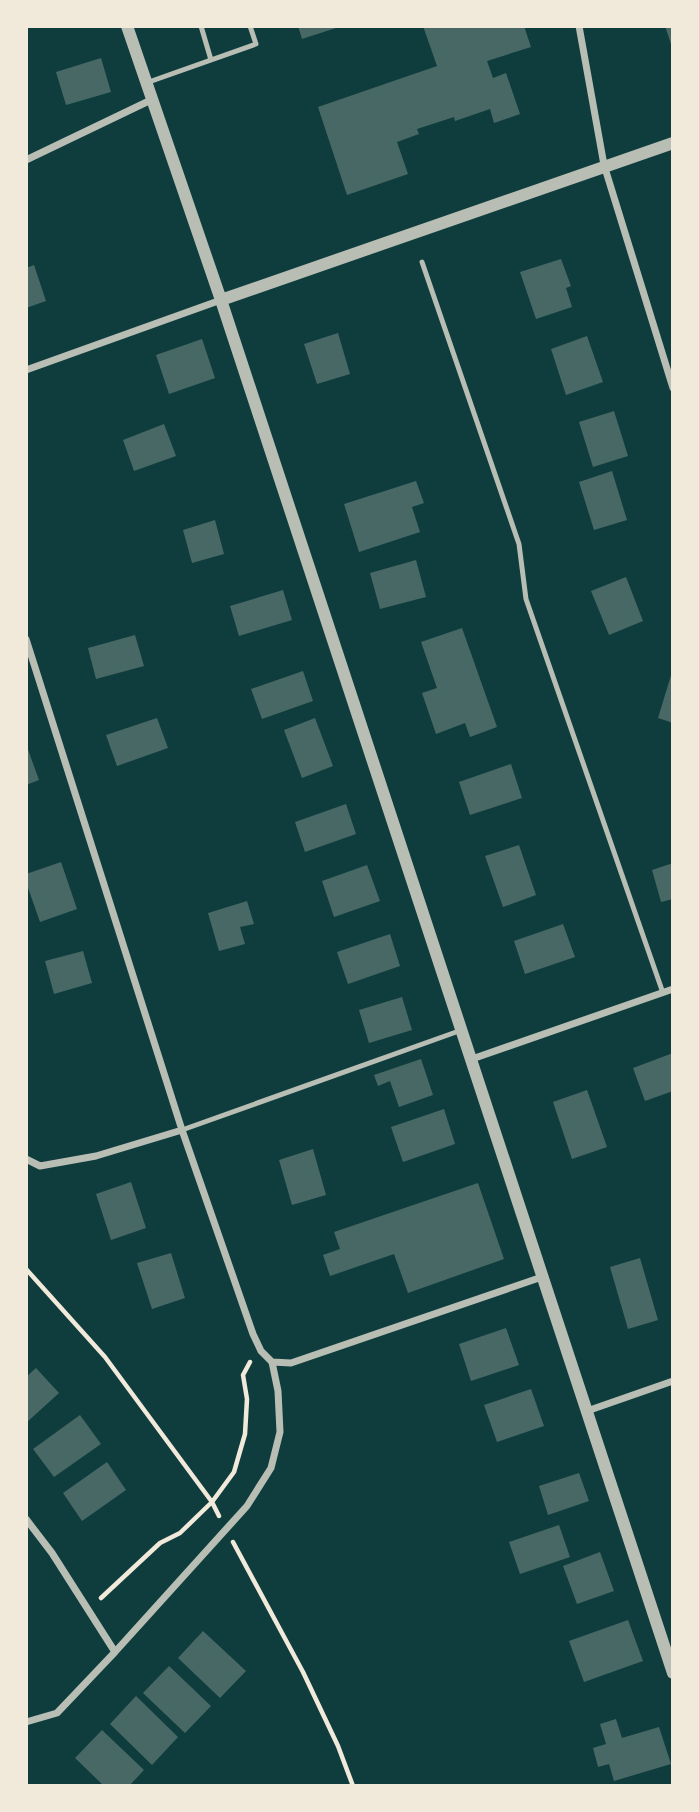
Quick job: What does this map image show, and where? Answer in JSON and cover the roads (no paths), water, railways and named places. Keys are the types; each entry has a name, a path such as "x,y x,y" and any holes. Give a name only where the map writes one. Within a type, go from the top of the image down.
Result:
{"street":[{"path":"127,26 221,300 673,1673"},
{"path":"579,26 604,165 673,388"},
{"path":"26,160 151,100"},
{"path":"26,370 673,143"},
{"path":"26,639 182,1130 258,1346 272,1362 278,1391 280,1432 271,1468 226,1530 57,1713 26,1722"},
{"path":"472,1059 673,989"},
{"path":"26,1159 40,1166 96,1156 182,1130"},
{"path":"272,1362 291,1363 542,1277"},
{"path":"587,1411 673,1381"},
{"path":"26,1519 52,1553 115,1652"}],"lane":[{"path":"201,26 211,60"},
{"path":"146,83 256,44 250,26"},
{"path":"422,262 519,544 526,598 663,993"},
{"path":"182,1130 462,1030"}]}
